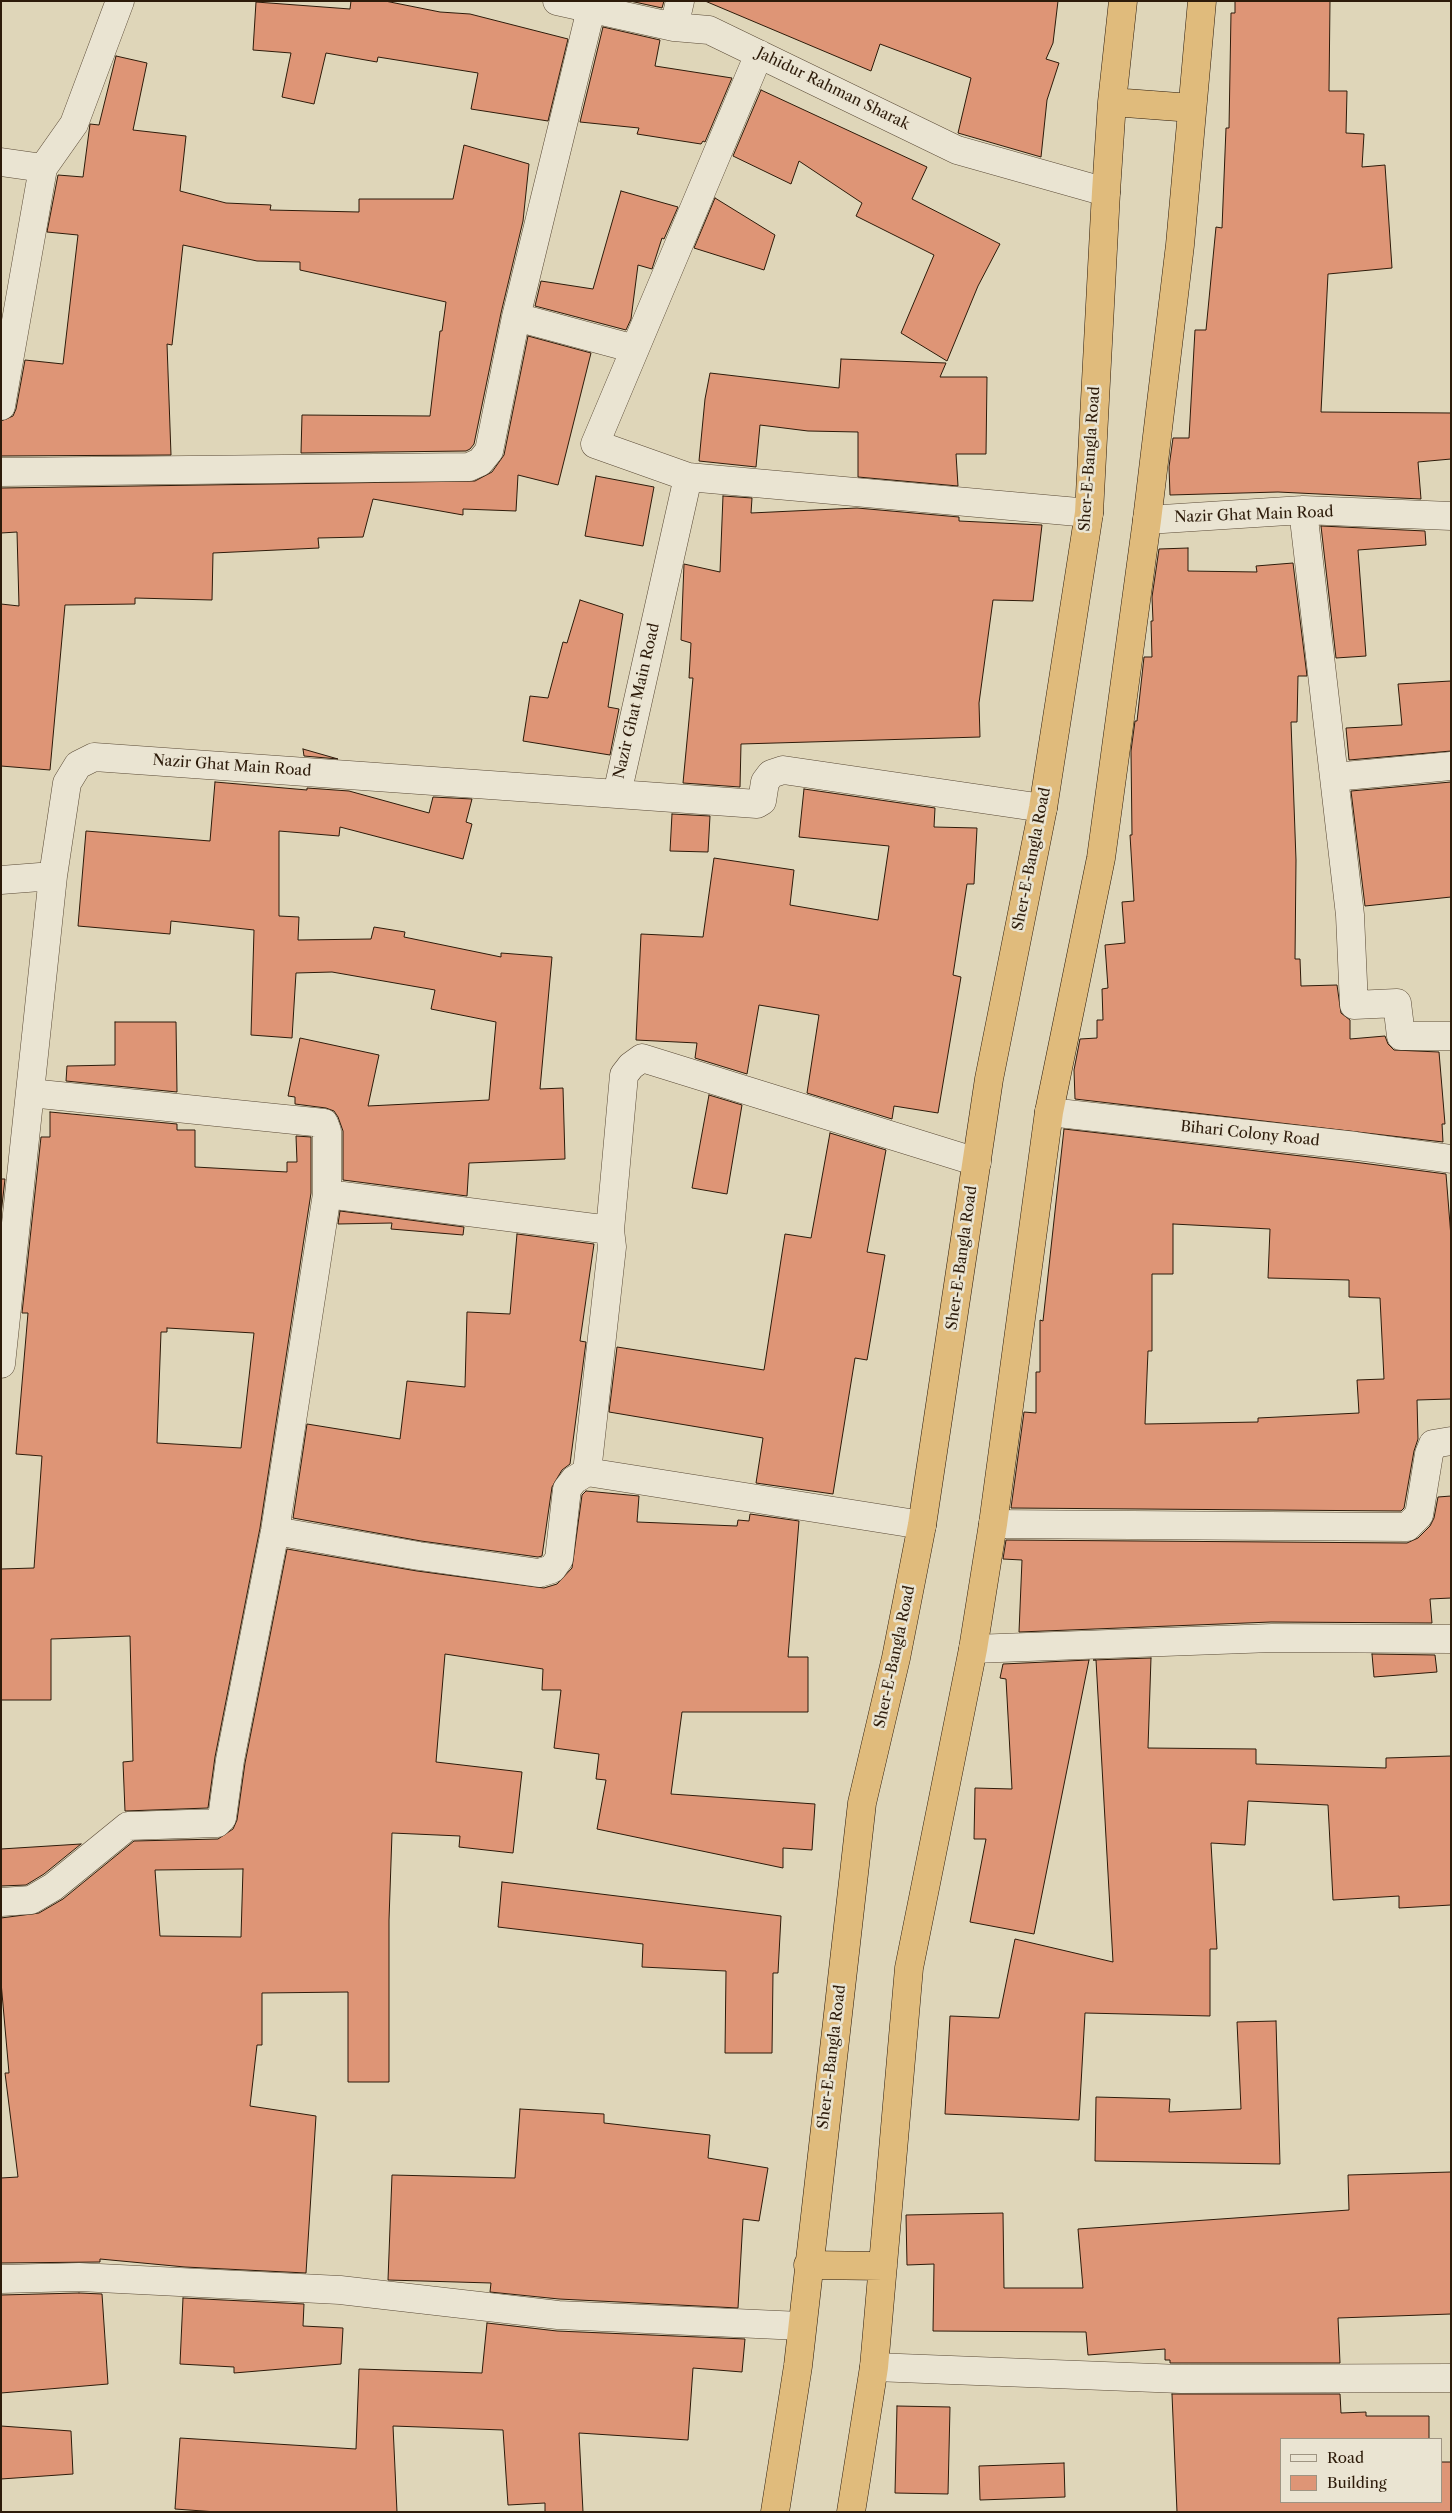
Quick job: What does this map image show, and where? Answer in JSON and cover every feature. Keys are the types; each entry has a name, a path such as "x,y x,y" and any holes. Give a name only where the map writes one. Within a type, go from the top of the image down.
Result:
{"highway":[{"name":"Sher-E-Bangla Road","path":"775,2512 798,2366 808,2264 862,1803 896,1658 922,1525 989,1079 1043,808 1089,513 1106,192 1112,102 1123,1"},
{"path":"851,2512 874,2368 908,1968 974,1649 993,1524 1049,1112 1101,858 1147,520 1180,245 1202,1"},
{"path":"1112,102 1192,108"},
{"path":"808,2264 883,2266"}],"street":[{"path":"1,406 43,168 74,124 120,1"},
{"name":"Jahidur Rahman Sharak","path":"557,1 674,27 709,30 957,150 1106,192"},
{"path":"674,27 680,1"},
{"path":"1,472 469,467 480,462 489,451 516,317 591,9"},
{"path":"759,54 595,444 688,478 1089,513"},
{"path":"1,162 43,168"},
{"path":"516,317 635,349"},
{"name":"Nazir Ghat Main Road","path":"1,1364 53,876 67,782 78,766 94,757 617,794 688,478"},
{"path":"1303,510 1350,915 1354,1005 1397,1003 1401,1036 1451,1036"},
{"name":"Nazir Ghat Main Road","path":"1147,520 1303,510 1451,516"},
{"path":"1334,777 1451,766"},
{"path":"617,794 757,804 762,801 765,782 771,774 783,770 1043,808"},
{"path":"1,880 53,876"},
{"path":"587,1472 612,1246 610,1230 624,1075 631,1066 642,1058 977,1162"},
{"path":"1,1902 31,1900 53,1887 128,1826 217,1823 222,1818 230,1760 275,1531 327,1194 327,1131 324,1123 30,1093"},
{"name":"Bihari Colony Road","path":"1049,1112 1356,1146 1451,1159"},
{"path":"327,1194 610,1230"},
{"path":"993,1524 1408,1527 1419,1515 1429,1454 1433,1444 1451,1442"},
{"path":"275,1531 419,1556 539,1573 552,1569 559,1559 567,1489 574,1480 587,1472 922,1525"},
{"path":"974,1649 1272,1638 1451,1639"},
{"path":"1,2279 79,2277 340,2290 558,2315 801,2326"},
{"path":"874,2368 1181,2379 1451,2378"}],"building":[{"path":"351,1 385,1 440,12 470,14 568,39 548,121 471,109 478,73 378,57 377,62 326,53 314,104 282,97 291,53 253,50 256,2 350,9"},
{"path":"630,1 664,1 662,8"},
{"path":"705,1 1058,1 1053,43 1046,59 1059,63 1047,100 1041,157 958,133 971,78 880,44 871,71"},
{"path":"1235,1 1330,1 1329,91 1347,91 1346,133 1364,134 1362,167 1385,165 1392,268 1328,274 1321,412 1451,413 1451,459 1418,462 1421,499 1278,492 1170,495 1169,467 1173,438 1189,438 1195,330 1206,330 1216,227 1222,228 1226,128 1229,128 1231,13 1235,13"},
{"path":"603,27 660,40 655,66 732,78 705,142 703,141 701,144 637,134 639,128 580,122"},
{"path":"116,56 147,63 133,130 186,136 180,191 226,203 271,205 270,210 359,212 359,199 453,199 464,145 529,164 523,221 501,313 474,444 470,449 466,451 301,453 302,415 430,416 440,331 442,331 446,302 300,270 300,262 257,261 183,245 172,345 167,344 171,455 1,456 1,421 13,416 16,409 25,360 63,364 78,235 47,232 58,175 83,177 90,124 99,125"},
{"path":"761,90 927,167 912,199 1000,244 978,286 947,361 901,333 934,255 856,216 862,203 799,161 791,184 733,156"},
{"path":"621,191 678,207 664,239 662,238 652,269 638,265 631,319 626,330 535,306 541,281 593,289"},
{"path":"715,198 775,235 764,270 694,248"},
{"path":"528,336 591,353 558,485 518,475 516,511 463,509 463,515 373,499 363,537 318,538 319,548 213,553 212,600 135,598 135,604 65,605 50,770 1,766 1,604 19,606 17,532 1,533 1,488 475,481 492,472 504,455"},
{"path":"841,359 946,363 940,377 987,377 986,454 956,454 958,486 858,477 858,432 808,431 760,425 756,467 699,461 705,399 710,373 839,388"},
{"path":"596,476 654,487 643,546 585,536"},
{"path":"723,496 752,498 751,513 857,508 959,517 959,521 1042,525 1033,601 993,600 979,703 980,737 741,744 740,787 683,783 693,678 689,678 691,643 681,640 684,564 720,572"},
{"path":"1321,526 1425,531 1426,545 1358,550 1366,656 1336,658"},
{"path":"1188,548 1188,571 1257,572 1256,566 1293,563 1307,676 1298,676 1297,722 1291,722 1296,860 1295,959 1300,959 1301,986 1337,985 1341,1013 1350,1020 1350,1039 1385,1036 1388,1044 1394,1050 1439,1052 1445,1124 1442,1124 1443,1142 1075,1099 1074,1070 1080,1039 1097,1038 1097,1020 1103,1020 1102,989 1108,988 1105,945 1125,943 1122,902 1134,901 1130,835 1132,835 1131,751 1135,721 1137,721 1144,657 1152,657 1152,597 1159,549"},
{"path":"580,600 623,614 608,707 619,709 610,755 523,741 530,696 548,698 563,642 567,643"},
{"path":"1451,681 1451,751 1349,760 1346,728 1402,725 1398,684"},
{"path":"303,749 338,759 304,756"},
{"path":"215,782 307,790 307,788 349,791 429,813 433,797 472,799 466,822 472,824 463,859 340,827 339,836 279,831 279,916 299,917 298,940 371,939 374,927 405,932 404,937 501,957 501,953 552,957 540,1089 563,1088 565,1159 469,1163 467,1196 343,1180 343,1131 338,1117 334,1111 326,1108 295,1104 295,1097 288,1096 300,1038 379,1055 368,1106 489,1100 496,1022 431,1009 435,990 332,972 296,973 292,1038 251,1035 254,930 171,921 170,934 78,926 86,831 210,841"},
{"path":"1451,782 1451,897 1365,906 1351,791"},
{"path":"804,789 935,808 934,827 977,828 974,884 967,884 953,975 961,977 938,1113 894,1106 892,1119 807,1093 819,1015 759,1005 747,1074 695,1058 697,1043 636,1040 641,934 703,937 714,858 794,870 790,905 878,920 889,846 799,837"},
{"path":"672,814 710,816 708,852 670,851"},
{"path":"115,1022 176,1022 177,1092 66,1081 67,1066 115,1065"},
{"path":"709,1095 742,1105 727,1194 692,1188"},
{"path":"50,1112 177,1124 177,1130 195,1130 195,1167 287,1172 287,1162 297,1162 296,1136 311,1137 311,1193 260,1528 215,1757 208,1808 125,1811 123,1762 133,1761 130,1636 51,1639 51,1700 1,1700 1,1569 34,1568 42,1456 16,1454 28,1313 22,1313 41,1137 50,1137","holes":["167,1328 254,1333 241,1448 157,1443 161,1332 167,1332"]},
{"path":"1064,1129 1446,1174 1451,1237 1451,1399 1417,1400 1418,1439 1414,1451 1404,1508 1401,1511 1011,1508 1024,1412 1036,1413 1036,1372 1040,1372 1040,1320 1043,1321","holes":["1173,1224 1270,1229 1268,1278 1349,1280 1349,1297 1380,1298 1384,1379 1357,1380 1359,1413 1258,1418 1258,1422 1145,1424 1148,1351 1152,1351 1152,1274 1173,1274"]},
{"path":"830,1133 886,1150 867,1252 885,1255 867,1360 855,1358 833,1494 756,1483 763,1438 609,1412 617,1347 764,1370 785,1234 811,1238"},
{"path":"1,1179 5,1179 1,1214"},
{"path":"340,1211 464,1227 463,1235 391,1229 392,1223 338,1224"},
{"path":"517,1234 594,1244 580,1341 586,1342 570,1464 562,1470 552,1487 542,1556 421,1541 293,1518 307,1424 400,1439 407,1381 465,1387 467,1312 510,1314"},
{"path":"586,1491 639,1496 637,1522 737,1526 738,1520 749,1521 750,1514 799,1521 788,1657 808,1657 808,1712 682,1712 671,1794 815,1804 812,1850 783,1848 783,1868 597,1829 606,1780 596,1779 599,1754 554,1748 561,1690 542,1690 543,1669 445,1654 436,1762 522,1772 513,1853 459,1847 460,1836 392,1833 389,1920 389,2082 348,2082 348,1992 262,1993 262,2045 257,2045 250,2106 316,2116 306,2273 185,2267 100,2259 100,2262 1,2263 1,2178 18,2177 5,2073 9,2073 1,1982 1,1918 39,1913 63,1899 134,1841 218,1839 233,1829 237,1820 245,1763 287,1549 417,1571 544,1588 557,1584 572,1568 582,1495","holes":["243,1869 241,1937 160,1936 155,1870"]},
{"path":"1451,1496 1451,1598 1430,1599 1432,1623 1271,1622 1019,1632 1022,1560 1003,1559 1006,1540 1407,1543 1418,1538 1430,1526 1434,1518 1438,1497"},
{"path":"1372,1654 1435,1655 1437,1672 1374,1677"},
{"path":"1151,1658 1148,1748 1256,1749 1256,1764 1386,1768 1386,1758 1451,1756 1451,1905 1399,1908 1399,1896 1333,1900 1328,1805 1248,1801 1245,1845 1211,1843 1217,1949 1210,1949 1210,2016 1085,2013 1079,2120 945,2114 950,2016 999,2018 1015,1939 1113,1962 1096,1660 1093,1660"},
{"path":"1089,1660 1034,1934 970,1922 986,1839 974,1839 975,1788 1012,1789 1006,1679 1000,1678 1003,1664"},
{"path":"81,1844 44,1874 26,1885 1,1886 1,1849"},
{"path":"502,1882 781,1916 778,1973 773,1973 772,2053 725,2053 726,1971 642,1967 643,1944 498,1927"},
{"path":"1276,2021 1280,2164 1095,2161 1096,2097 1170,2099 1169,2112 1241,2109 1237,2022"},
{"path":"520,2109 604,2114 604,2123 710,2135 708,2158 768,2168 759,2221 743,2219 738,2308 559,2299 490,2292 491,2283 388,2280 392,2175 515,2178"},
{"path":"1451,2172 1451,2314 1338,2318 1340,2363 1170,2363 1170,2360 1165,2360 1165,2349 1088,2355 1086,2332 933,2331 934,2264 907,2265 906,2215 1003,2213 1004,2288 1083,2288 1078,2229 1349,2210 1348,2175"},
{"path":"102,2294 108,2384 1,2393 1,2295"},
{"path":"183,2298 304,2304 303,2326 343,2328 341,2364 234,2373 234,2367 180,2364"},
{"path":"487,2323 557,2331 745,2339 742,2372 693,2368 688,2440 579,2433 583,2512 545,2512 545,2503 508,2505 503,2430 393,2426 397,2512 217,2512 175,2509 180,2438 356,2449 359,2369 482,2373"},
{"path":"1172,2394 1340,2394 1341,2413 1366,2412 1366,2416 1429,2416 1429,2438 1280,2438 1280,2503 1442,2503 1442,2462 1451,2462 1451,2512 1177,2512"},
{"path":"897,2406 950,2407 948,2494 895,2493"},
{"path":"1,2426 71,2431 73,2474 1,2479"},
{"path":"1064,2463 1065,2497 980,2500 979,2466"}]}
